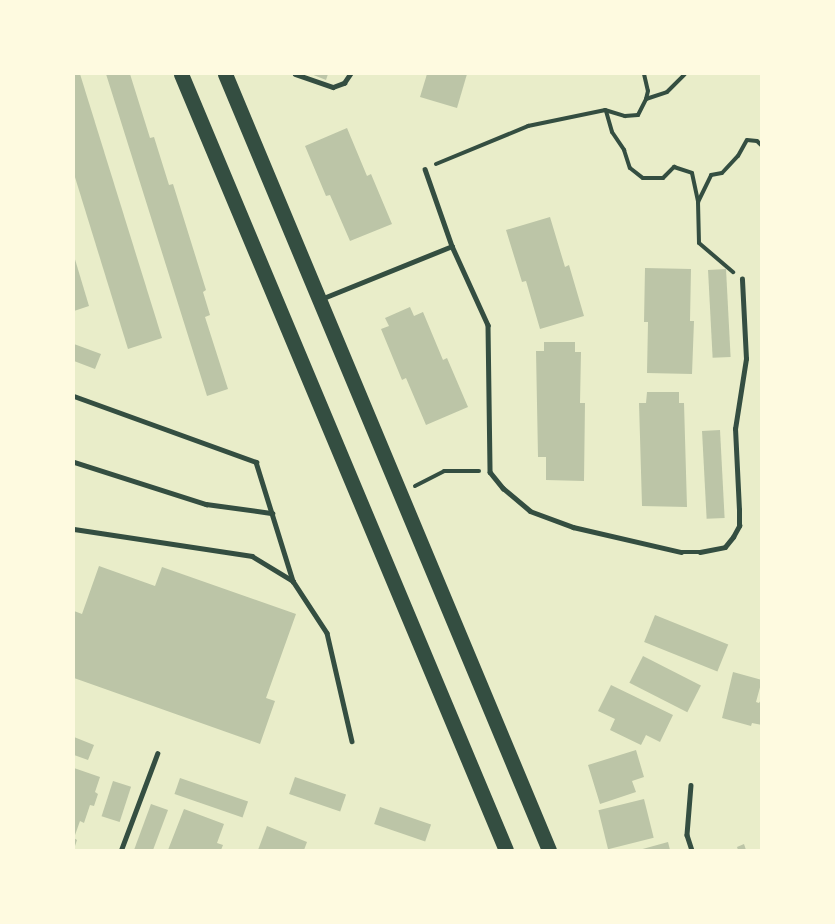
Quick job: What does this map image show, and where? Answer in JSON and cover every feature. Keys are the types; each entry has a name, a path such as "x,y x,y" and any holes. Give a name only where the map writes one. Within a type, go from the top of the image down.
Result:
{"main road":[{"path":"181,74 506,850"},
{"path":"225,74 549,850"}],"lane":[{"path":"295,74 333,87 344,83 350,74"},
{"path":"425,169 452,246 488,325 490,472 503,488 530,511 573,527 681,552 700,552 725,547 739,526 735,429 746,359 742,279"},
{"path":"319,300 452,246"},
{"path":"74,396 256,462 293,581 327,633 352,741"},
{"path":"74,462 206,504 272,513"},
{"path":"74,529 252,556 293,581"},
{"path":"122,850 157,754"},
{"path":"692,785 687,835 692,850"}],"path":[{"path":"425,169 528,126 605,110 625,116 638,115 648,91 644,74"},
{"path":"646,99 667,92 685,74"},
{"path":"605,110 612,132 624,150 630,168 643,178 663,178 674,167 692,173 698,202 699,243 742,279"},
{"path":"698,202 711,175 722,173 738,156 747,140 757,141 762,146"},
{"path":"401,494 444,471 490,472"}],"building":[{"path":"74,74 80,74 162,338 128,349 74,174"},
{"path":"106,74 130,74 150,138 154,137 169,185 173,184 206,290 203,292 210,315 205,317 228,389 207,396"},
{"path":"311,74 328,74 326,80"},
{"path":"427,74 467,74 457,108 420,97"},
{"path":"347,128 367,176 371,174 392,224 350,241 330,195 326,196 305,146"},
{"path":"550,217 565,267 569,265 584,316 540,329 526,281 522,282 506,230"},
{"path":"74,256 89,306 74,311"},
{"path":"645,268 691,269 690,321 694,321 692,374 647,373 648,322 644,322"},
{"path":"726,269 731,357 713,358 708,270"},
{"path":"410,307 414,316 423,312 443,360 447,358 468,407 426,425 406,378 402,380 381,329 389,326 385,318"},
{"path":"544,342 575,342 575,352 581,352 580,403 585,403 584,481 546,480 546,457 538,457 536,351 544,351"},
{"path":"74,344 101,354 95,369 74,361"},
{"path":"647,392 679,392 679,403 684,403 687,507 642,506 639,403 646,403"},
{"path":"720,430 725,518 707,519 702,431"},
{"path":"99,566 155,586 162,567 296,614 266,698 275,701 260,744 74,678 74,611 82,614"},
{"path":"655,615 728,645 717,671 644,642"},
{"path":"643,656 701,686 687,712 629,683"},
{"path":"733,672 762,680 756,702 759,703 762,698 762,725 752,723 751,726 722,718"},
{"path":"611,685 673,715 660,742 646,735 641,745 610,730 615,719 598,711"},
{"path":"74,737 94,745 88,760 74,755"},
{"path":"636,750 644,777 632,781 636,792 600,804 588,765"},
{"path":"74,768 100,777 95,792 98,794 94,806 90,805 84,823 80,821 74,838"},
{"path":"295,777 346,795 340,812 289,794"},
{"path":"180,778 248,801 243,818 174,794"},
{"path":"113,781 131,787 120,822 102,816"},
{"path":"644,799 654,838 608,849 598,810"},
{"path":"151,804 168,810 153,850 134,850"},
{"path":"380,807 431,825 425,842 374,824"},
{"path":"184,809 224,824 217,843 223,845 221,850 168,850"},
{"path":"267,826 307,842 304,850 258,850"},
{"path":"668,842 670,850 639,850"},
{"path":"744,844 746,850 738,850 737,847"}]}
